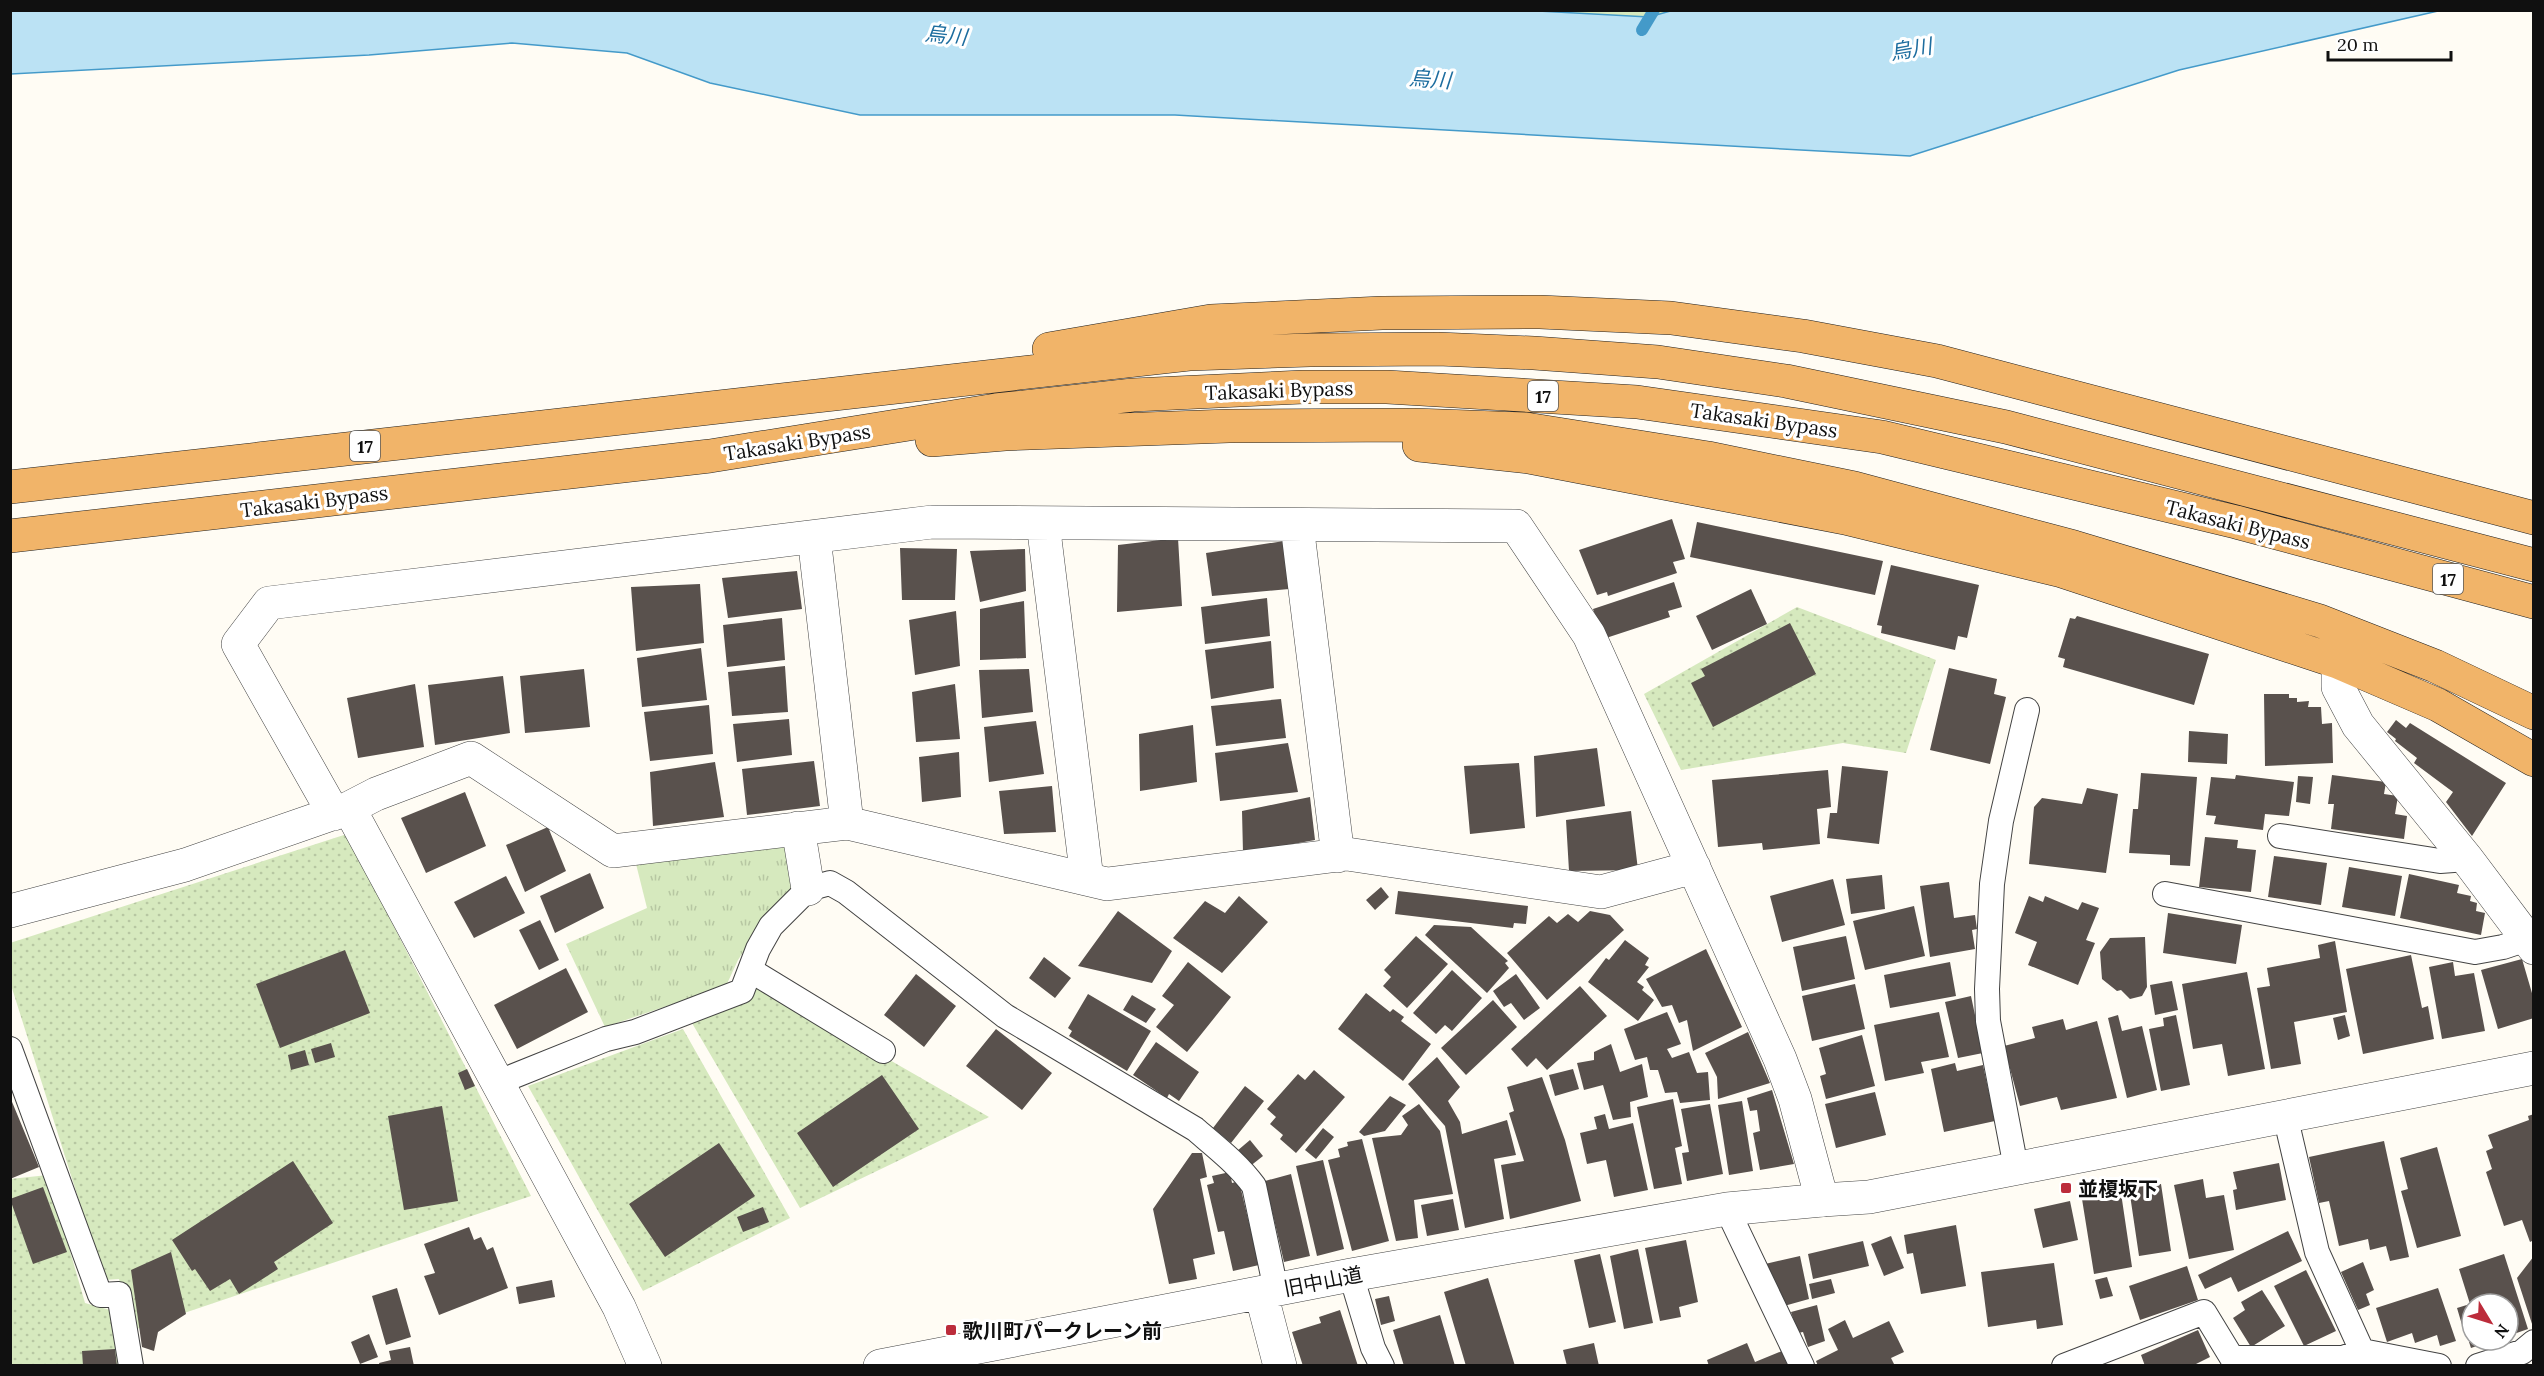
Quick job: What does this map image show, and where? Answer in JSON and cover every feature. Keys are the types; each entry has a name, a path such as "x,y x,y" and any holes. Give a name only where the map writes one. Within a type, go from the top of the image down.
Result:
{"highway":[{"path":"718,405 1211,321 1382,313 1529,312 1671,318 1803,336 1937,361 2534,518"},
{"name":"Takasaki Bypass","path":"10,487 718,405 1189,354 1310,350 1438,350 1534,353 1658,362 1786,381 2006,427 2534,565"},
{"name":"Takasaki Bypass","path":"10,536 710,456 996,410 1133,395 1302,387 1472,391 1637,402 1882,437 1980,459 2363,556 2534,602"},
{"path":"710,456 1005,434 1229,426 1413,425 1526,429 1708,458 1854,488 2074,547 2320,621 2482,687 2534,713"},
{"path":"1229,426 1529,457 1845,518 2062,571 2338,662 2438,705 2534,760"}],"street":[{"path":"645,1365 619,1307 500,1082 342,811 238,644 269,603 932,522 1516,526 1588,635 1694,867 1780,1059 1795,1098 1822,1200"},
{"path":"1043,523 1087,879"},
{"path":"1297,525 1338,856"},
{"path":"814,537 847,823"},
{"path":"2338,662 2338,687 2358,725 2468,859 2530,943"},
{"path":"10,911 185,865 342,811 376,794 471,758 613,851 847,823 1107,884 1347,854 1601,892 1694,867"},
{"path":"798,828 808,889"},
{"name":"旧中山道","path":"880,1365 1351,1275 1727,1209 1869,1197 2534,1068"},
{"path":"1269,1292 1280,1365"}],"lane":[{"path":"2016,1168 1988,1021 1987,989 1992,884 2001,821 2026,710"},
{"path":"2280,836 2440,861 2468,859"},
{"path":"500,1082 606,1039 635,1032 742,992 758,949 771,926 808,889 830,883 846,892 1005,1016 1195,1130 1212,1143 1245,1174 1254,1186 1269,1292"},
{"path":"2165,894 2475,952 2530,943"},
{"path":"750,970 883,1051"},
{"path":"10,1049 100,1295 119,1294 131,1365"},
{"path":"2285,1115 2316,1252 2362,1358"},
{"path":"1727,1209 1802,1365"},
{"path":"1351,1275 1372,1347 1382,1365"},
{"path":"2064,1365 2204,1312 2232,1358 2362,1358 2439,1365"},
{"path":"2478,1365 2530,1349"}],"green space":[{"path":"1521,11 1674,11 1649,17"},
{"path":"1797,607 1936,660 1906,753 1843,743 1681,770 1644,694"},
{"path":"347,834 531,1196 131,1331 119,1279 104,1280 11,985 10,943"},
{"path":"790,839 796,891 770,911 738,960 726,986 605,1027 566,944 647,908 636,864"},
{"path":"759,985 989,1117 800,1208 692,1023"},
{"path":"683,1029 790,1218 643,1291 528,1086"},
{"path":"48,1175 85,1303 110,1310 118,1365 11,1365 10,1179"}],"water":[{"name":"烏川","path":"11,10 1521,10 1649,17 1674,10 2438,11 2179,70 1910,156 1175,115 860,115 710,83 627,53 512,43 369,55 11,74"}],"building":[{"path":"1672,519 1685,559 1673,562 1677,573 1608,596 1607,592 1597,595 1579,550"},
{"path":"1697,522 1883,561 1875,595 1690,557"},
{"path":"1178,538 1182,606 1117,612 1118,545"},
{"path":"1284,541 1289,589 1212,596 1206,553"},
{"path":"900,548 957,549 955,600 902,600"},
{"path":"1025,549 1026,591 980,602 970,551"},
{"path":"1891,565 1979,585 1967,638 1958,636 1955,650 1881,633 1882,626 1877,625"},
{"path":"797,571 802,609 728,618 722,578"},
{"path":"1674,582 1682,607 1668,611 1670,617 1603,639 1593,609"},
{"path":"700,584 704,643 636,651 631,587"},
{"path":"1751,589 1767,624 1712,650 1696,616"},
{"path":"1267,598 1270,636 1205,644 1201,607"},
{"path":"1024,601 1026,658 980,660 980,609"},
{"path":"956,611 960,666 915,675 909,620"},
{"path":"2077,616 2209,654 2194,705 2063,667 2065,659 2058,657 2070,618 2075,619"},
{"path":"782,618 785,660 727,667 723,625"},
{"path":"1790,623 1816,674 1713,727 1691,683 1705,676 1701,669"},
{"path":"1271,641 1274,688 1211,699 1205,650"},
{"path":"701,648 707,700 642,707 637,658"},
{"path":"785,666 788,712 732,716 728,672"},
{"path":"1949,668 1997,679 1994,694 2006,697 1990,764 1930,750"},
{"path":"584,669 590,727 525,733 520,676"},
{"path":"1029,669 1033,712 982,718 979,670"},
{"path":"503,676 510,733 435,745 428,685"},
{"path":"415,684 424,747 358,758 347,698"},
{"path":"955,684 960,739 916,742 912,692"},
{"path":"2264,694 2289,694 2289,698 2297,698 2297,702 2309,701 2308,707 2321,707 2322,724 2332,723 2333,763 2265,766"},
{"path":"1281,699 1286,738 1216,746 1211,706"},
{"path":"709,705 713,754 650,761 644,712"},
{"path":"789,719 792,755 737,762 733,724"},
{"path":"2396,720 2406,728 2410,723 2506,783 2472,836 2446,802 2453,792 2414,763 2417,758 2387,732"},
{"path":"1036,721 1044,774 989,782 984,727"},
{"path":"1193,725 1197,782 1140,791 1139,734"},
{"path":"2189,731 2228,734 2227,764 2188,762"},
{"path":"1288,743 1298,792 1220,801 1215,753"},
{"path":"1597,748 1605,806 1536,817 1534,756"},
{"path":"959,752 961,797 922,802 919,757"},
{"path":"814,761 820,806 747,815 742,769"},
{"path":"715,762 724,817 653,826 650,772"},
{"path":"1519,763 1525,828 1470,834 1464,766"},
{"path":"1842,766 1888,771 1879,844 1827,838 1830,813 1837,813"},
{"path":"1828,770 1831,807 1817,809 1820,844 1763,850 1762,843 1718,847 1712,780"},
{"path":"2141,773 2197,777 2190,866 2170,865 2170,855 2129,853 2133,809 2138,809"},
{"path":"2236,775 2294,782 2289,816 2265,814 2263,830 2214,824 2216,816 2206,815 2211,777 2235,779"},
{"path":"2332,775 2386,782 2384,794 2398,796 2395,814 2407,816 2404,839 2331,829 2334,804 2328,804"},
{"path":"2298,776 2313,777 2310,804 2296,802"},
{"path":"1052,786 1056,832 1004,834 999,791"},
{"path":"2087,788 2118,794 2106,873 2029,864 2034,807 2042,798 2082,804"},
{"path":"465,792 486,846 426,873 401,818"},
{"path":"1310,797 1315,840 1243,853 1242,811"},
{"path":"1631,811 1638,870 1569,871 1566,820"},
{"path":"548,827 566,871 525,892 506,845"},
{"path":"2205,837 2238,840 2237,848 2256,850 2251,892 2199,887"},
{"path":"2274,856 2327,863 2321,905 2268,897"},
{"path":"2349,867 2402,876 2395,916 2342,907"},
{"path":"590,873 604,908 555,933 540,896"},
{"path":"2409,874 2459,885 2457,893 2471,896 2470,901 2477,903 2476,911 2485,913 2481,935 2400,918"},
{"path":"1882,875 1885,909 1851,914 1846,879"},
{"path":"506,876 525,913 474,938 454,902"},
{"path":"1833,879 1845,925 1782,942 1770,896"},
{"path":"1949,882 1954,918 1975,915 1977,929 1972,930 1975,949 1930,957 1920,886"},
{"path":"1381,887 1389,897 1375,910 1366,900"},
{"path":"1398,891 1528,906 1526,924 1514,923 1513,928 1395,914"},
{"path":"1239,896 1268,922 1222,973 1173,938 1205,901 1225,913"},
{"path":"2029,896 2043,902 2045,896 2078,910 2082,902 2099,908 2086,940 2095,943 2078,985 2028,965 2037,942 2015,933"},
{"path":"1914,906 1925,956 1865,970 1853,921"},
{"path":"1118,911 1172,951 1152,983 1078,966"},
{"path":"1590,911 1610,915 1624,930 1547,1000 1507,953 1549,916 1557,923 1568,914 1578,922"},
{"path":"2168,913 2242,925 2236,964 2163,953"},
{"path":"540,920 559,960 539,970 519,930"},
{"path":"1434,925 1471,927 1508,961 1505,963 1509,968 1487,993 1425,935"},
{"path":"1416,936 1448,964 1407,1008 1383,986 1391,977 1384,970"},
{"path":"1846,936 1855,979 1802,991 1793,947"},
{"path":"2145,937 2147,987 2142,996 2130,999 2121,990 2117,991 2102,979 2100,952 2110,938"},
{"path":"1625,940 1649,958 1645,965 1649,967 1637,982 1644,987 1642,990 1654,1000 1638,1021 1588,982 1606,958 1609,960"},
{"path":"2335,941 2347,1012 2294,1022 2301,1064 2271,1069 2257,988 2270,986 2267,968 2320,958 2318,945"},
{"path":"1706,949 1742,1027 1693,1051 1687,1020 1679,1023 1672,1005 1662,1007 1646,979"},
{"path":"345,950 370,1013 280,1048 256,984"},
{"path":"2411,955 2422,1008 2428,1006 2434,1039 2363,1054 2346,969"},
{"path":"1044,957 1071,978 1055,998 1029,978"},
{"path":"2522,959 2534,1000 2534,1018 2498,1029 2481,970"},
{"path":"1188,962 1231,997 1187,1052 1156,1027 1174,1005 1162,996"},
{"path":"1950,962 1956,996 1890,1008 1884,975"},
{"path":"2453,962 2455,976 2474,973 2485,1031 2442,1039 2429,967"},
{"path":"566,968 588,1012 517,1049 494,1005"},
{"path":"1452,970 1482,998 1452,1031 1445,1025 1436,1034 1413,1013"},
{"path":"2247,972 2265,1069 2228,1076 2222,1044 2193,1049 2182,984"},
{"path":"916,974 956,1006 924,1047 884,1015"},
{"path":"1516,974 1540,1008 1524,1020 1511,1003 1504,1007 1493,991"},
{"path":"2172,981 2178,1010 2155,1015 2150,985"},
{"path":"1855,984 1865,1029 1812,1041 1802,996"},
{"path":"1580,986 1607,1016 1547,1070 1536,1058 1527,1067 1511,1049"},
{"path":"1366,993 1390,1012 1393,1009 1404,1017 1401,1021 1431,1044 1403,1081 1338,1029"},
{"path":"1088,994 1151,1031 1127,1071 1069,1036 1072,1031 1068,1028"},
{"path":"1132,995 1156,1009 1146,1023 1123,1010"},
{"path":"1971,996 1983,1053 1958,1058 1945,1002"},
{"path":"1493,1000 1517,1027 1466,1075 1441,1048"},
{"path":"1667,1012 1681,1044 1667,1049 1672,1058 1689,1052 1697,1073 1708,1072 1710,1100 1680,1103 1677,1092 1665,1093 1658,1070 1650,1070 1647,1057 1635,1060 1624,1029"},
{"path":"1939,1012 1949,1057 1921,1062 1924,1073 1885,1081 1874,1025"},
{"path":"2118,1015 2122,1031 2142,1026 2157,1090 2127,1098 2108,1018"},
{"path":"2176,1015 2190,1085 2161,1091 2149,1029 2164,1026 2163,1018"},
{"path":"2345,1015 2350,1036 2338,1040 2333,1018"},
{"path":"2063,1019 2066,1030 2097,1021 2117,1098 2061,1110 2057,1097 2020,1106 2004,1046 2035,1038 2032,1027"},
{"path":"996,1029 1052,1073 1022,1110 966,1066"},
{"path":"1748,1032 1770,1083 1718,1099 1717,1077 1705,1053"},
{"path":"1862,1035 1875,1086 1826,1099 1820,1076 1826,1074 1819,1048"},
{"path":"1156,1042 1199,1072 1179,1101 1169,1094 1167,1098 1133,1075"},
{"path":"331,1043 335,1057 315,1063 311,1049"},
{"path":"1611,1044 1620,1072 1642,1064 1648,1097 1630,1102 1631,1117 1613,1120 1603,1085 1584,1090 1577,1063 1594,1060 1594,1052"},
{"path":"305,1050 309,1065 291,1070 288,1055"},
{"path":"1437,1057 1460,1087 1448,1101 1460,1122 1462,1134 1507,1120 1516,1155 1494,1159 1504,1219 1465,1228 1445,1126 1408,1084"},
{"path":"1955,1063 1957,1071 1983,1065 1995,1121 1944,1132 1931,1069"},
{"path":"467,1069 475,1086 465,1090 458,1073"},
{"path":"1573,1069 1579,1089 1555,1096 1549,1075"},
{"path":"1314,1070 1345,1097 1296,1153 1280,1139 1283,1135 1270,1124 1276,1117 1267,1109 1298,1074 1305,1080"},
{"path":"882,1075 919,1129 833,1187 797,1133"},
{"path":"1542,1077 1565,1140 1581,1201 1510,1219 1501,1165 1524,1161 1509,1113 1514,1111 1507,1087"},
{"path":"1245,1086 1264,1101 1231,1143 1213,1128"},
{"path":"1772,1090 1794,1164 1760,1170 1753,1133 1760,1131 1757,1110 1750,1111 1747,1098"},
{"path":"1875,1092 1886,1135 1836,1148 1825,1104"},
{"path":"1390,1096 1406,1105 1385,1131 1364,1136 1359,1132"},
{"path":"10,1097 39,1167 10,1179"},
{"path":"1673,1099 1682,1146 1675,1148 1682,1184 1654,1189 1637,1107"},
{"path":"1742,1101 1753,1171 1729,1175 1718,1105"},
{"path":"1419,1104 1440,1131 1453,1194 1414,1200 1418,1238 1396,1241 1372,1138 1401,1135 1408,1125 1402,1116"},
{"path":"1710,1104 1723,1174 1687,1181 1682,1153 1689,1152 1681,1109"},
{"path":"442,1106 458,1201 404,1210 388,1116"},
{"path":"1605,1114 1609,1129 1633,1123 1648,1190 1614,1197 1606,1160 1587,1164 1580,1133 1597,1129 1594,1117"},
{"path":"2534,1114 2534,1240 2530,1242 2522,1220 2504,1226 2486,1172 2492,1169 2486,1151 2493,1148 2488,1135 2529,1120 2528,1116"},
{"path":"1323,1128 1334,1137 1316,1159 1305,1150"},
{"path":"1362,1139 1389,1241 1352,1251 1328,1160 1340,1157 1338,1149 1348,1146 1347,1142"},
{"path":"1250,1140 1263,1156 1249,1167 1237,1151"},
{"path":"2384,1141 2409,1257 2390,1261 2386,1246 2370,1250 2368,1239 2339,1246 2329,1201 2319,1203 2309,1157"},
{"path":"719,1143 755,1196 665,1257 629,1204"},
{"path":"2437,1147 2461,1236 2417,1248 2401,1191 2408,1189 2400,1158"},
{"path":"1192,1153 1202,1153 1207,1177 1200,1179 1215,1254 1193,1259 1197,1279 1169,1284 1153,1209"},
{"path":"1323,1160 1344,1249 1317,1256 1296,1166"},
{"path":"293,1161 333,1223 274,1262 278,1269 239,1294 230,1279 210,1291 195,1269 192,1271 172,1240"},
{"path":"2279,1163 2286,1200 2236,1210 2233,1190 2237,1189 2233,1172"},
{"path":"1230,1172 1232,1183 1239,1181 1259,1265 1233,1271 1224,1231 1218,1232 1207,1185 1214,1183 1212,1176"},
{"path":"1291,1174 1310,1256 1284,1262 1265,1181"},
{"path":"2203,1179 2206,1198 2224,1195 2234,1250 2189,1259 2174,1185"},
{"path":"2161,1184 2171,1251 2139,1256 2129,1188"},
{"path":"43,1187 67,1252 33,1264 10,1199"},
{"path":"2121,1193 2132,1267 2094,1274 2082,1199"},
{"path":"1453,1199 1459,1230 1427,1236 1421,1205"},
{"path":"2070,1201 2078,1240 2043,1248 2034,1209"},
{"path":"763,1207 769,1222 743,1232 737,1217"},
{"path":"1956,1225 1966,1286 1921,1294 1913,1253 1907,1254 1904,1235"},
{"path":"469,1227 474,1240 481,1237 487,1250 493,1247 508,1288 439,1315 424,1276 435,1273 424,1244"},
{"path":"2288,1231 2302,1261 2238,1292 2231,1277 2205,1289 2198,1275"},
{"path":"1891,1236 1904,1268 1884,1276 1871,1244"},
{"path":"1686,1240 1698,1302 1679,1307 1681,1317 1660,1321 1645,1248"},
{"path":"1863,1241 1869,1266 1813,1279 1808,1254"},
{"path":"1638,1249 1653,1323 1624,1329 1610,1256"},
{"path":"171,1252 186,1314 158,1332 154,1351 142,1347 131,1270"},
{"path":"1600,1254 1616,1322 1589,1328 1574,1260"},
{"path":"2504,1254 2516,1292 2466,1292 2459,1269"},
{"path":"1800,1256 1809,1299 1784,1306 1765,1264"},
{"path":"2534,1256 2534,1327 2533,1327 2517,1278"},
{"path":"2363,1262 2374,1290 2366,1294 2370,1305 2358,1310 2341,1272"},
{"path":"2054,1263 2063,1325 2037,1329 2036,1320 1988,1327 1981,1272"},
{"path":"2187,1266 2198,1300 2140,1320 2129,1286"},
{"path":"2306,1270 2336,1331 2304,1346 2274,1286"},
{"path":"2107,1277 2113,1296 2100,1299 2095,1280"},
{"path":"1488,1278 1515,1366 1466,1366 1444,1292"},
{"path":"1831,1279 1835,1293 1812,1299 1809,1284"},
{"path":"552,1280 555,1297 519,1304 516,1287"},
{"path":"397,1288 411,1337 386,1345 372,1296"},
{"path":"2438,1288 2456,1341 2440,1346 2437,1335 2415,1343 2412,1333 2387,1342 2376,1308"},
{"path":"2262,1290 2285,1326 2251,1347 2233,1318 2245,1310 2241,1302"},
{"path":"1389,1296 1395,1321 1381,1325 1375,1299"},
{"path":"2520,1304 2528,1329 2520,1332"},
{"path":"1817,1305 1825,1341 1808,1347 1803,1332 1798,1333 1791,1312"},
{"path":"1340,1310 1358,1366 1303,1366 1292,1332 1321,1323 1319,1317"},
{"path":"1440,1315 1455,1366 1404,1366 1393,1330"},
{"path":"1845,1320 1853,1338 1889,1321 1904,1352 1891,1358 1895,1366 1818,1366 1816,1361 1838,1350 1828,1329"},
{"path":"2198,1330 2210,1357 2192,1366 2145,1366 2141,1355"},
{"path":"369,1334 378,1357 360,1364 351,1342"},
{"path":"1594,1343 1599,1366 1567,1366 1563,1350"},
{"path":"1747,1343 1755,1362 1782,1351 1788,1365 1709,1366 1707,1360"},
{"path":"410,1347 414,1366 380,1366 379,1363 391,1360 389,1351"},
{"path":"115,1349 117,1366 83,1366 82,1351"}],"waterway":[{"path":"1642,30 1654,10"}],"place":[{"name":"並榎坂下","path":"2066,1188"},
{"name":"歌川町パークレーン前","path":"951,1330"}]}
